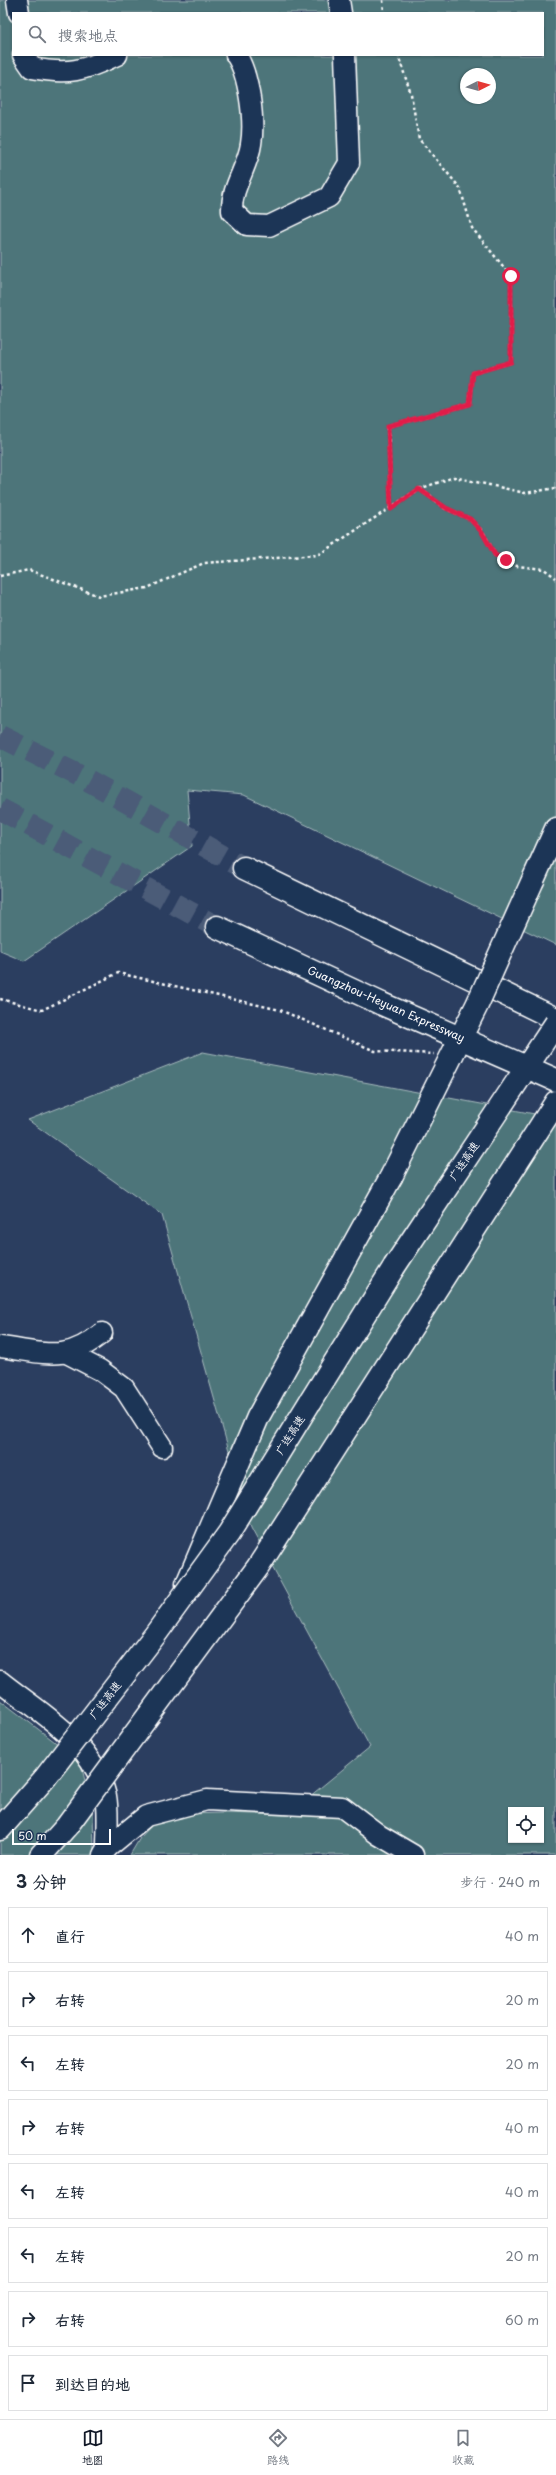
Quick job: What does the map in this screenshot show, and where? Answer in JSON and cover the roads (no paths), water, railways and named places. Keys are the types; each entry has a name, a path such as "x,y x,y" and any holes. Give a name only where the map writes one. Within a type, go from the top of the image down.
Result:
{"highway":[{"path":"179,1602 258,1417 391,1177 477,1005 556,830"},
{"path":"244,868 556,1019"},
{"name":"Guangzhou-Heyuan Expressway","path":"217,926 382,1004 556,1080"},
{"name":"广连高速","path":"0,1829 45,1778 179,1602 229,1533 394,1268 556,1023"},
{"path":"41,1855 67,1826 258,1567 554,1106"}],"street":[{"path":"17,0 19,12"},
{"path":"339,0 341,12"},
{"path":"24,56 32,68 59,73 92,67 115,56"},
{"path":"237,56 244,66 250,100 251,144 231,201 232,211 247,225 269,226 328,197 349,163 345,56"},
{"path":"67,1353 86,1347 102,1334"},
{"path":"0,1347 67,1353 100,1370 124,1388 162,1447"},
{"path":"0,1681 53,1721 80,1745 96,1766 106,1797 105,1852"},
{"path":"105,1852 146,1816 206,1800 342,1807 379,1835 414,1855"}],"tunnel":[{"path":"0,736 84,778 244,868"},
{"path":"0,809 217,927"}]}
